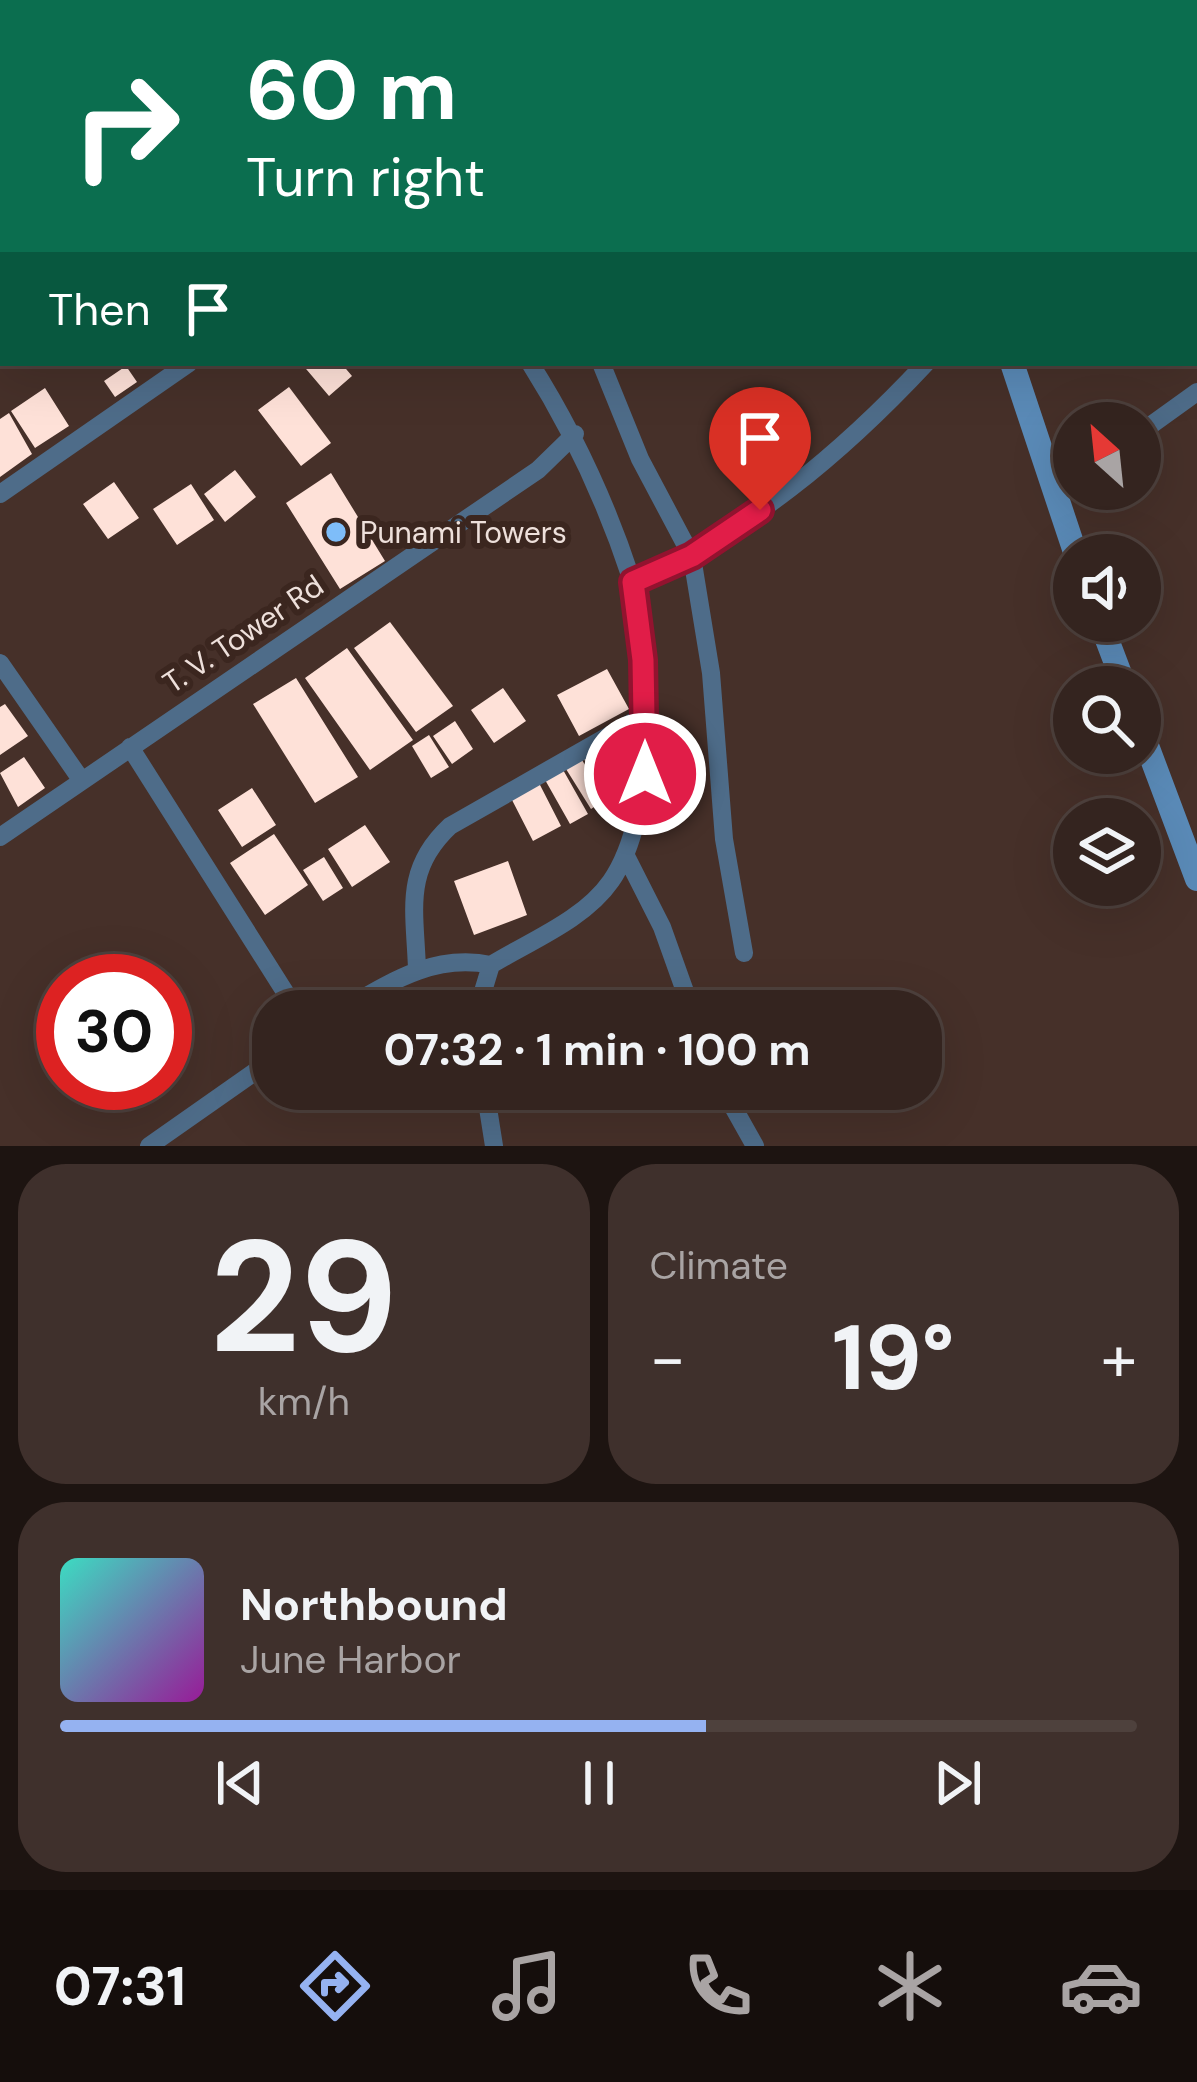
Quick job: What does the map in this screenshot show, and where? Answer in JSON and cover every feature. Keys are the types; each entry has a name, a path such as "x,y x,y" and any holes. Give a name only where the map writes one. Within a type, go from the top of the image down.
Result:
{"main road":[{"path":"1013,366 1053,462"},
{"path":"1158,774 1197,878"}],"street":[{"path":"0,494 185,366"},
{"path":"480,990 491,965 576,913 608,886 626,856 644,800 645,715 633,582 574,434 532,366"},
{"path":"602,366 640,460 692,556 711,673 724,839 743,953"},
{"path":"633,582 692,556 795,486 881,411 923,366"},
{"path":"1161,418 1197,392"},
{"name":"T. V. Tower Rd","path":"0,837 538,470 574,434"},
{"path":"0,663 82,781"},
{"path":"417,969 414,880 425,849 450,826 645,715"},
{"path":"130,748 284,990"},
{"path":"626,856 662,927 684,990"},
{"path":"379,990 417,969 461,958 491,965"},
{"path":"149,1146 252,1074"},
{"path":"488,1110 494,1146"},
{"path":"735,1110 755,1146"}],"building":[{"path":"126,366 137,382 115,397 104,381"},
{"path":"304,366 344,366 352,376 329,396"},
{"path":"289,387 331,443 301,466 258,410"},
{"path":"45,388 69,426 35,448 11,411"},
{"path":"9,413 32,454 0,477 0,419"},
{"path":"235,470 256,497 225,522 204,494"},
{"name":"Punami Towers","path":"331,473 385,561 340,589 286,503"},
{"path":"114,482 139,518 108,539 83,504"},
{"path":"191,484 214,520 177,545 153,509"},
{"path":"390,622 453,706 416,732 354,648"},
{"path":"347,648 413,740 370,770 305,678"},
{"path":"607,669 629,709 579,736 557,695"},
{"path":"296,678 358,777 315,803 253,704"},
{"path":"503,688 526,721 494,743 471,710"},
{"path":"5,704 28,736 0,755 0,707"},
{"path":"455,721 473,749 452,764 433,736"},
{"path":"429,735 449,767 431,778 412,746"},
{"path":"620,738 641,773 603,794 606,799 591,809 566,769 582,760 600,789 584,759"},
{"path":"24,757 45,788 18,807 0,773"},
{"path":"562,768 588,814 570,824 544,778"},
{"path":"539,783 561,826 533,841 511,798"},
{"path":"252,788 276,825 242,847 218,810"},
{"path":"365,825 390,862 352,887 328,849"},
{"path":"274,834 308,885 265,915 230,863"},
{"path":"324,857 343,888 323,901 303,870"},
{"path":"508,861 527,915 474,935 454,881"}],"place":[{"name":"Punami Towers","path":"336,532"}],"route":[{"path":"645,774 643,660 633,582 692,556 760,510"}]}
